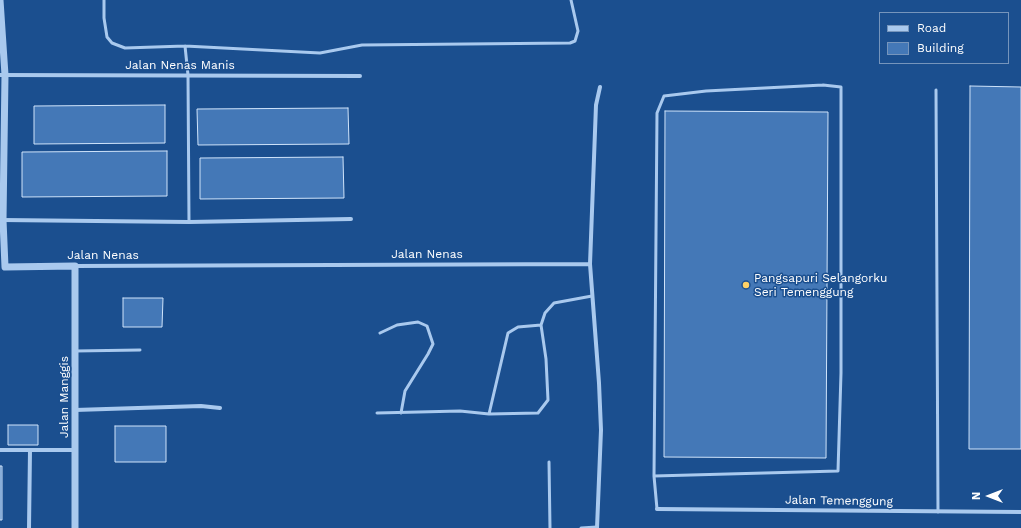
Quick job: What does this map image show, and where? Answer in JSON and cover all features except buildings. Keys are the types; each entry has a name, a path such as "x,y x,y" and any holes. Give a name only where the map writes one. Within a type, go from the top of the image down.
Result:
{"street":[{"path":"0,0 2,75 2,267"},
{"name":"Jalan Nenas Manis","path":"2,75 360,76"},
{"path":"597,528 601,430 590,264 596,105 600,87"},
{"path":"2,220 189,222 351,219"},
{"name":"Jalan Nenas","path":"2,267 590,264"},
{"name":"Jalan Manggis","path":"74,266 75,528"},
{"path":"75,410 201,406 220,408"},
{"path":"0,450 75,450"},
{"path":"29,528 30,450"},
{"name":"Jalan Temenggung","path":"657,510 1021,512"}],"lane":[{"path":"104,0 104,18 107,37 112,43 125,48 185,46 320,53 362,45 570,43 575,41 578,31 571,0"},
{"path":"185,46 188,75 189,222"},
{"path":"654,476 838,471 841,366 841,87 823,85 706,91 664,96 657,113 654,476 657,510"},
{"path":"936,90 938,512"},
{"path":"377,413 538,413 548,400 546,359 541,325 545,313 554,303 592,296"},
{"path":"380,333 397,325 418,322 427,326 433,344 405,391 401,413"},
{"path":"489,414 508,333 518,327 541,325"},
{"path":"75,351 140,350"},
{"path":"549,462 550,528"},
{"path":"582,528 597,528"}],"place":[{"name":"Pangsapuri Selangorku Seri Temenggung","path":"746,285"}]}
